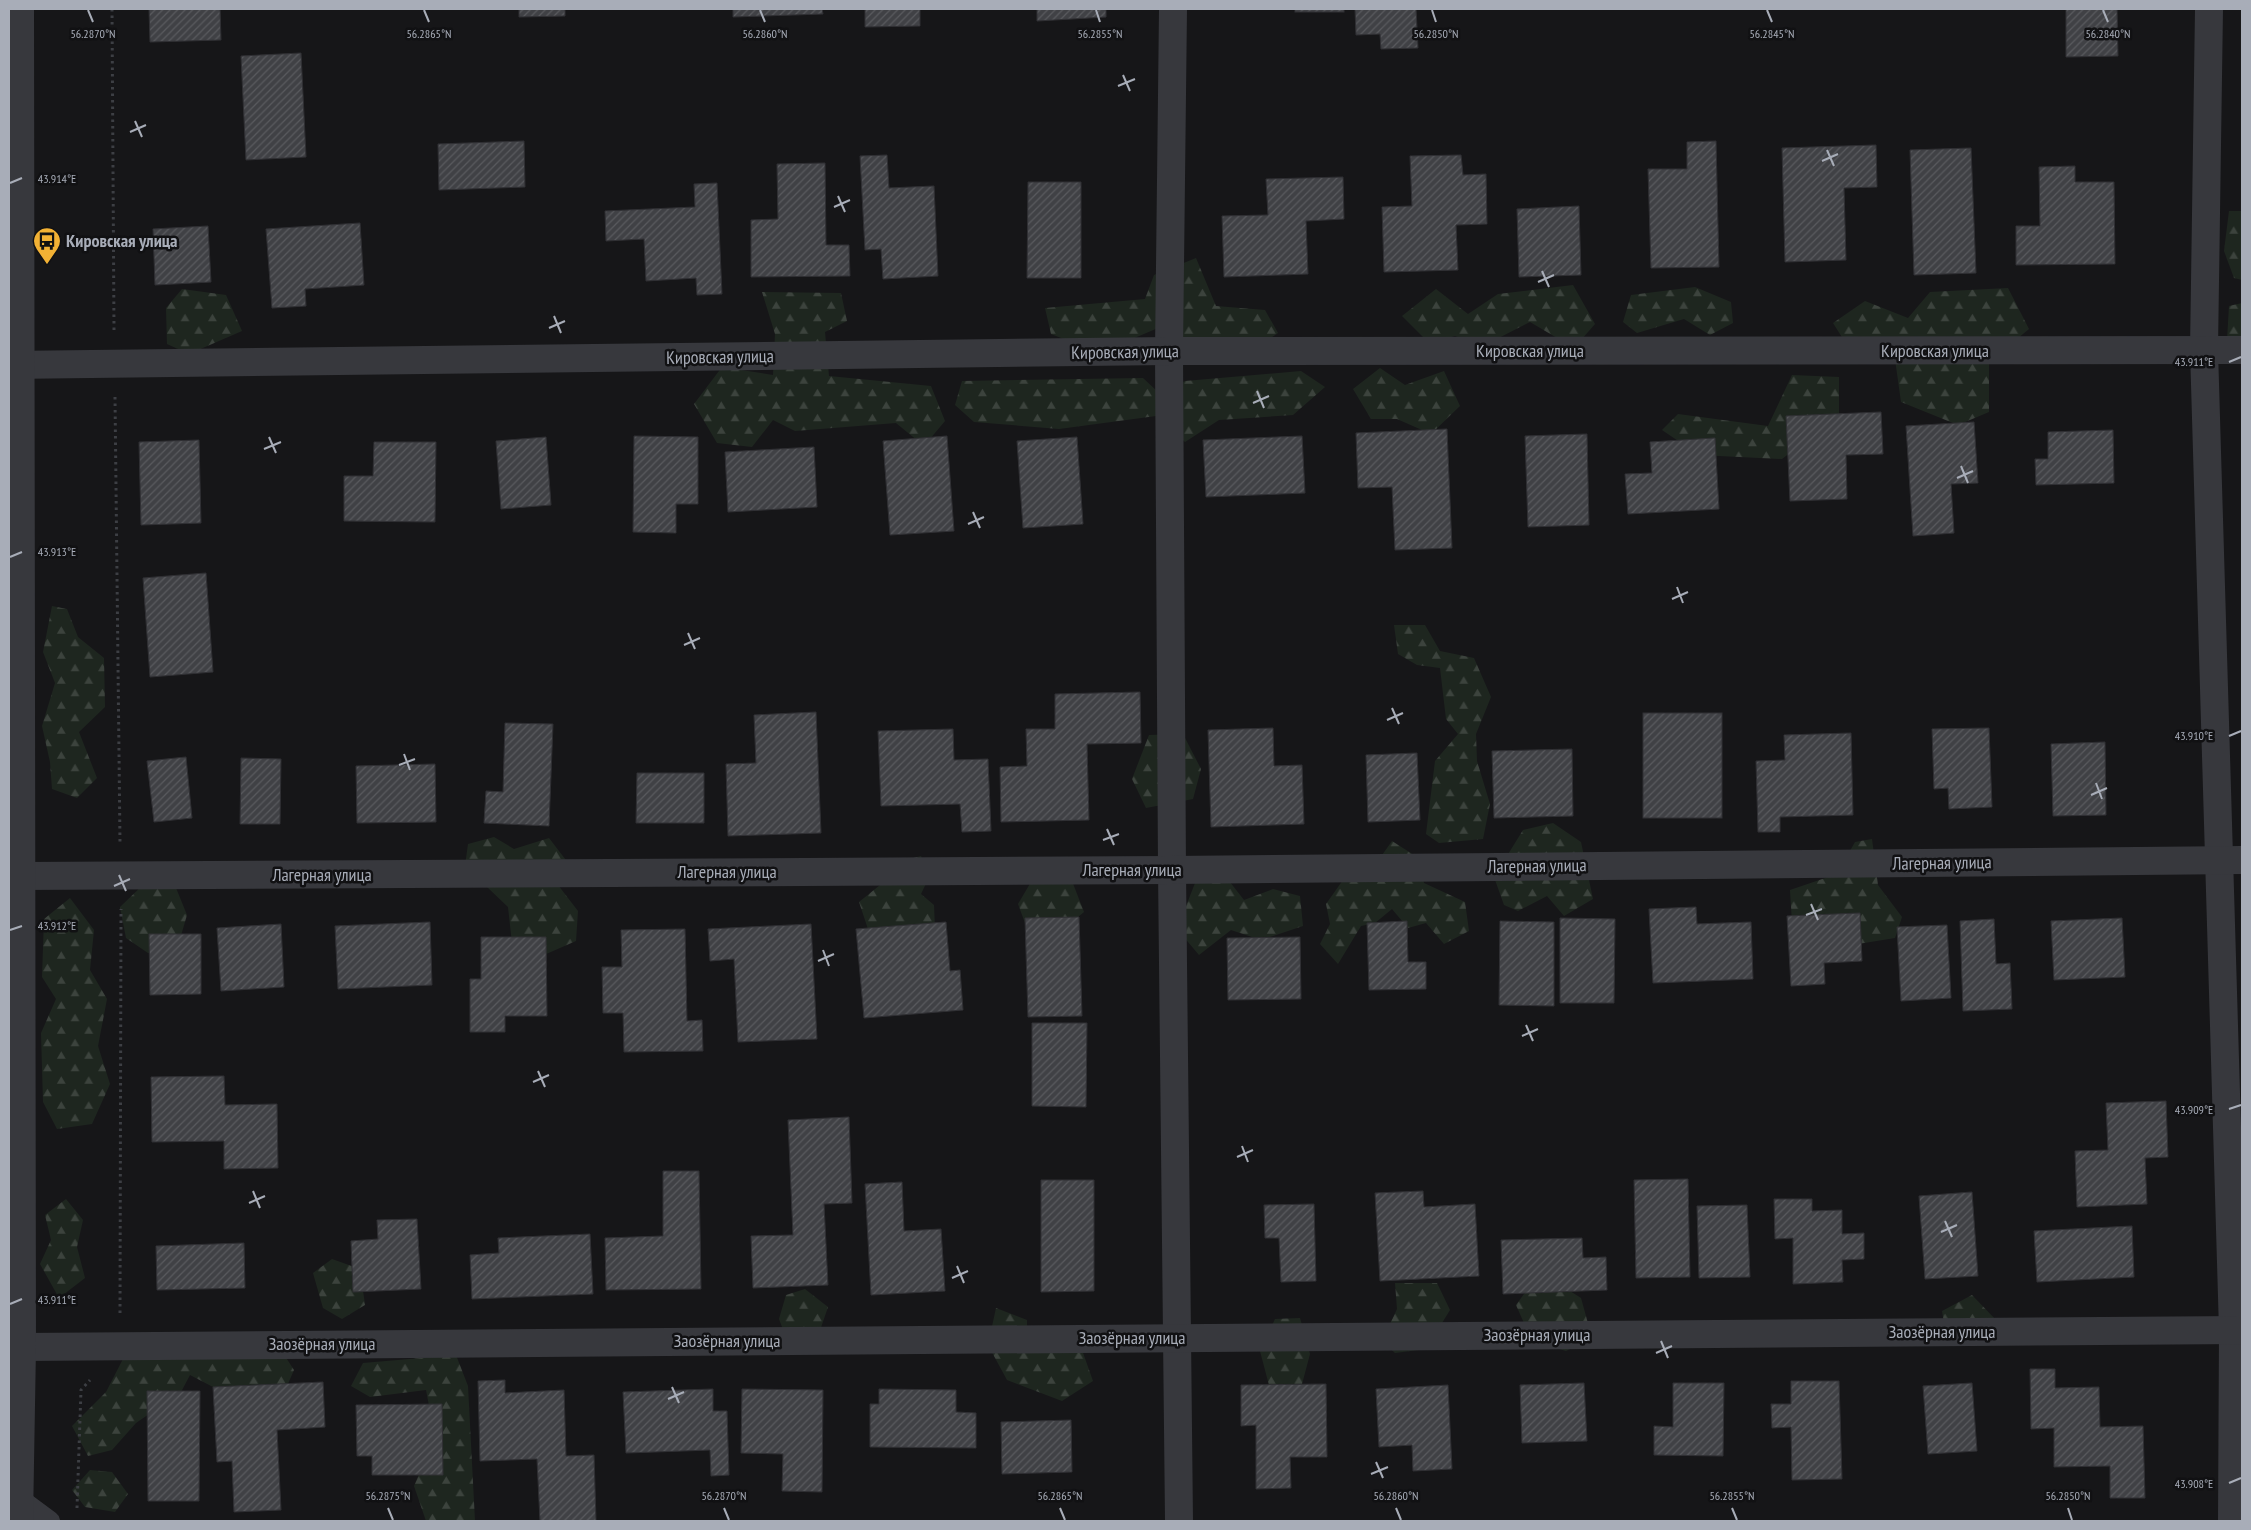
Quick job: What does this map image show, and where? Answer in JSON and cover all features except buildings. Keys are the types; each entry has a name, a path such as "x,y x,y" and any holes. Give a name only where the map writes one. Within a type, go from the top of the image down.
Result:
{"street":[{"path":"19,1510 22,1347 15,1316 15,1031 21,876 14,571 14,365 20,9"},
{"path":"1173,9 1169,351 1172,870 1179,1338 1179,1521"},
{"path":"2208,9 2204,350 2231,860 2238,1330 2232,1521"},
{"name":"Кировская улица","path":"14,365 1169,351 2242,350"},
{"name":"Лагерная улица","path":"21,876 1172,870 2231,860"},
{"name":"Заозёрная улица","path":"22,1347 2238,1330"}],"lane":[{"path":"19,1510 50,1521"}],"path":[{"path":"77,1512 82,1390 120,1346 121,876 114,364 112,9"}],"green space":[{"path":"2229,211 2242,211 2242,280 2234,278 2224,251"},
{"path":"1196,258 1216,306 1265,310 1278,333 1253,350 1184,345 1158,328 1099,353 1051,334 1045,308 1145,299 1154,275"},
{"path":"1573,285 1595,324 1574,348 1530,322 1483,346 1455,336 1429,343 1402,316 1436,289 1468,314 1498,294"},
{"path":"1695,287 1731,302 1733,323 1710,335 1684,319 1637,333 1623,322 1631,295"},
{"path":"2008,288 2029,329 1989,362 1989,412 1958,425 1901,402 1895,359 1845,342 1833,323 1865,301 1908,318 1930,292"},
{"path":"182,289 226,295 242,331 189,354 167,344 166,308"},
{"path":"762,292 841,293 847,321 825,332 829,376 931,386 945,421 924,446 896,423 795,431 773,420 752,447 717,443 694,404 722,367 773,375 775,334"},
{"path":"2242,303 2242,342 2227,341 2229,306"},
{"path":"1380,368 1405,385 1444,371 1460,406 1431,434 1397,419 1371,419 1353,389"},
{"path":"1301,371 1325,387 1293,415 1219,420 1185,442 1156,416 1059,429 974,422 955,405 962,381 1143,378 1159,393 1185,381"},
{"path":"1792,375 1839,377 1839,415 1782,459 1699,455 1662,430 1678,414 1768,426"},
{"path":"52,606 67,609 78,637 104,658 105,707 79,732 97,778 77,798 52,789 50,762 42,726 55,683 43,652"},
{"path":"1394,625 1425,625 1440,651 1474,658 1491,697 1476,734 1477,761 1490,804 1483,839 1439,843 1426,834 1435,761 1458,734 1446,719 1440,668 1417,665 1398,654"},
{"path":"1183,734 1201,769 1193,799 1146,808 1132,779 1149,735"},
{"path":"1553,823 1581,842 1593,899 1564,916 1547,896 1518,911 1504,905 1494,877 1523,830"},
{"path":"494,837 514,849 549,838 572,868 558,885 578,911 576,941 537,958 512,943 508,907 465,866 468,844"},
{"path":"1872,839 1878,885 1902,917 1895,938 1858,944 1845,913 1808,923 1792,922 1790,890 1837,874 1855,842"},
{"path":"1392,841 1417,857 1424,883 1465,902 1469,931 1444,944 1426,923 1408,928 1392,909 1375,923 1361,926 1338,964 1320,944 1330,924 1326,904 1343,880 1368,875"},
{"path":"921,856 930,875 921,894 934,905 935,929 871,938 859,902 885,881 891,864"},
{"path":"1226,877 1244,900 1273,889 1300,896 1303,926 1261,940 1231,930 1199,955 1177,929 1197,878"},
{"path":"1072,881 1084,912 1060,932 1025,923 1018,904 1031,882"},
{"path":"145,883 176,888 187,915 177,949 148,953 126,938 120,907"},
{"path":"70,898 94,930 90,970 107,999 98,1046 110,1084 92,1124 57,1129 43,1102 41,1033 56,999 42,977 44,919"},
{"path":"66,1199 83,1220 77,1247 85,1278 59,1298 40,1264 51,1240 45,1215"},
{"path":"332,1259 360,1269 365,1305 342,1319 323,1308 313,1273"},
{"path":"1540,1272 1581,1298 1592,1338 1566,1351 1532,1341 1516,1305"},
{"path":"1395,1283 1437,1283 1450,1310 1426,1349 1395,1353 1382,1341 1397,1309"},
{"path":"805,1289 828,1307 815,1345 789,1345 779,1319 786,1295"},
{"path":"1972,1295 1996,1320 1987,1346 1948,1346 1942,1311"},
{"path":"996,1308 1027,1320 1027,1347 1082,1350 1093,1381 1062,1401 1007,1380 988,1345"},
{"path":"1300,1318 1310,1354 1302,1384 1270,1389 1260,1351 1275,1319"},
{"path":"283,1353 294,1370 287,1386 213,1387 190,1375 181,1392 136,1423 112,1450 88,1456 72,1426 106,1392 124,1357"},
{"path":"456,1355 468,1386 475,1521 426,1521 414,1486 435,1437 426,1390 370,1397 351,1386 363,1363"},
{"path":"90,1470 112,1472 128,1494 115,1512 85,1507 72,1490"}],"place":[{"name":"Кировская улица","path":"47,265"}]}
